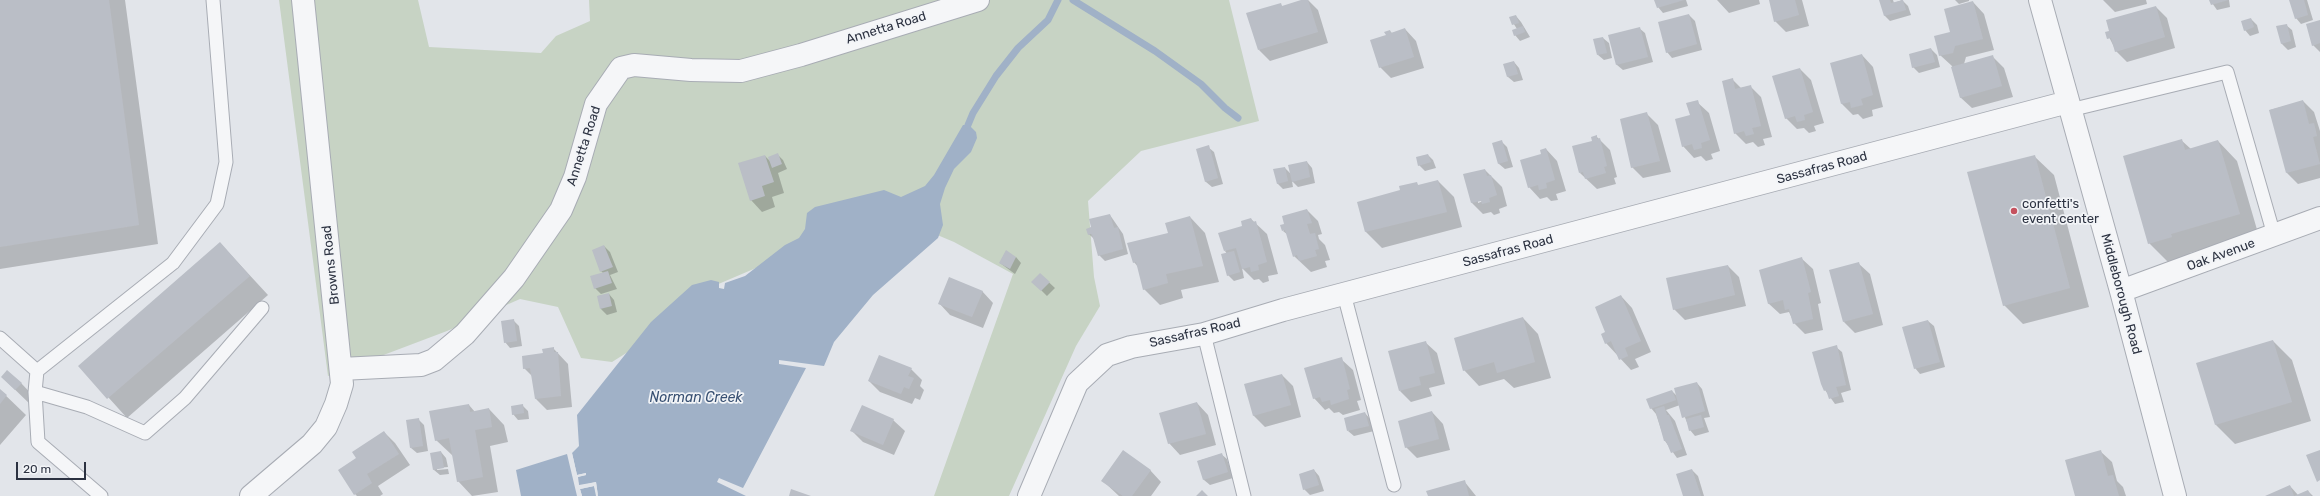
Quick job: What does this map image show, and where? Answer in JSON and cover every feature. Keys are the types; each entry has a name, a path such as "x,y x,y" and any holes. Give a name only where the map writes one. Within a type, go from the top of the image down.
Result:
{"street":[{"name":"Browns Road","path":"251,496 312,444 326,427 340,390 341,369 304,0"},
{"name":"Annetta Road","path":"341,369 421,366 434,360 465,334 514,278 561,210 575,177 596,104 621,68 634,64 697,70 741,71 801,56 978,0"},
{"name":"Middleborough Road","path":"2040,0 2121,291 2175,496"},
{"name":"Sassafras Road","path":"1029,496 1077,382 1107,355 1131,347 1204,334 1344,294 2069,106"},
{"name":"Oak Avenue","path":"2121,291 2320,218"}],"lane":[{"path":"101,496 38,442 35,392 37,371 173,263 217,204 226,162 213,0"},
{"path":"2069,106 2227,72 2274,235"},
{"path":"1344,294 1394,485"},
{"path":"35,392 87,407 145,434 185,398 262,308"},
{"path":"1204,334 1244,496"},
{"path":"0,338 37,371"}],"green space":[{"path":"279,0 418,0 429,47 541,53 556,36 590,21 589,0 1229,0 1259,121 1141,151 1088,201 1094,277 1100,306 1076,346 1009,496 934,496 1013,274 954,242 885,213 695,294 655,335 612,362 581,358 558,307 520,299 447,331 328,376"}],"water":[{"name":"Norman Creek","path":"963,125 969,125 976,132 977,138 971,152 954,169 945,188 940,204 943,225 938,238 873,295 834,342 824,366 779,360 779,364 806,368 743,488 719,478 717,482 746,496 598,496 596,482 579,486 577,477 586,475 586,473 577,475 572,453 579,446 577,415 651,322 692,285 711,280 719,282 719,288 724,289 725,283 745,276 785,245 799,238 805,229 807,213 815,207 884,190 901,197 925,186 934,175"},
{"path":"567,454 577,496 521,496 516,470"},
{"path":"594,486 596,496 582,496 580,489"}],"pier":[{"path":"572,453 577,475 586,473 586,475 578,477 579,485 596,482 598,496 594,486 580,489 582,496 580,496 570,454"}],"building":[{"path":"0,0 109,0 139,225 0,247"},
{"path":"1301,0 1308,0 1318,32 1258,50 1246,13 1281,3 1282,6"},
{"path":"1654,0 1684,0 1657,8"},
{"path":"1769,0 1795,0 1799,15 1774,22"},
{"path":"1879,0 1890,0 1891,3 1903,0 1906,10 1884,16"},
{"path":"2209,0 2228,0 2211,5"},
{"path":"2289,0 2304,0 2308,15 2295,19"},
{"path":"1973,1 1983,39 1955,46 1953,53 1939,56 1934,36 1950,32 1944,9"},
{"path":"2156,6 2165,37 2115,52 2111,38 2107,39 2105,32 2109,31 2106,20"},
{"path":"1689,14 1697,44 1666,53 1658,22"},
{"path":"1516,15 1519,23 1512,25 1509,17"},
{"path":"2251,18 2254,27 2244,31 2241,21"},
{"path":"2320,20 2320,43 2312,46 2306,24"},
{"path":"2287,24 2291,41 2281,44 2276,26"},
{"path":"1523,26 1525,32 1514,36 1512,30"},
{"path":"1640,27 1648,57 1616,65 1608,35"},
{"path":"1405,28 1414,57 1379,68 1370,40 1386,35 1384,32 1390,30 1391,33"},
{"path":"1603,37 1607,53 1597,55 1593,39"},
{"path":"1931,48 1935,62 1912,68 1909,54"},
{"path":"1862,54 1873,95 1861,99 1863,105 1851,108 1850,102 1841,104 1830,63"},
{"path":"1993,55 2002,86 1960,98 1951,67"},
{"path":"1514,61 1518,74 1507,77 1503,64"},
{"path":"1800,68 1813,112 1804,115 1805,120 1797,122 1795,116 1785,119 1772,76"},
{"path":"1733,78 1735,89 1751,85 1761,126 1752,128 1754,134 1746,136 1744,131 1734,134 1722,81"},
{"path":"1698,100 1710,140 1701,143 1702,148 1694,150 1692,144 1682,147 1675,119 1690,115 1686,103"},
{"path":"2303,100 2309,124 2314,123 2317,136 2313,137 2320,164 2286,173 2269,110"},
{"path":"1647,112 1660,161 1631,168 1620,119"},
{"path":"1597,135 1597,139 1600,138 1607,166 1604,167 1606,173 1585,179 1583,172 1579,173 1572,146 1592,141 1591,137"},
{"path":"2182,139 2185,150 2218,140 2240,214 2171,234 2172,237 2148,244 2123,156"},
{"path":"1502,140 1508,161 1498,164 1492,143"},
{"path":"1209,145 1218,178 1205,182 1196,149"},
{"path":"1546,148 1555,180 1546,183 1547,188 1539,190 1538,185 1528,188 1520,160 1541,154 1540,150"},
{"path":"778,153 782,164 772,168 768,157"},
{"path":"1428,154 1431,162 1418,166 1416,157"},
{"path":"765,155 774,182 762,186 765,196 750,201 738,163"},
{"name":"confetti's event center","path":"2035,155 2070,288 2003,306 1967,172"},
{"path":"1307,161 1310,177 1292,182 1288,165"},
{"path":"1285,167 1288,181 1277,184 1273,169"},
{"path":"1485,169 1487,176 1491,175 1497,195 1489,198 1490,202 1482,204 1481,201 1471,203 1463,174"},
{"path":"1438,180 1447,212 1365,232 1357,202 1400,190 1399,186 1417,182 1418,185"},
{"path":"1307,209 1312,223 1307,224 1310,234 1315,233 1319,249 1315,250 1317,256 1299,261 1297,255 1293,257 1285,230 1282,231 1280,225 1284,224 1282,216"},
{"path":"1110,214 1114,228 1118,227 1123,249 1098,256 1092,234 1088,235 1086,229 1091,227 1089,219"},
{"path":"1190,216 1203,266 1166,274 1168,283 1143,290 1136,262 1133,263 1127,243 1168,233 1165,223"},
{"path":"1251,218 1253,222 1256,221 1267,262 1258,265 1259,270 1251,272 1250,267 1242,269 1236,248 1224,251 1218,233 1242,226 1241,221"},
{"path":"220,242 250,276 107,399 78,366"},
{"path":"604,245 613,267 600,272 592,250"},
{"path":"1006,250 1016,257 1010,269 999,263"},
{"path":"1234,251 1240,272 1227,276 1221,254"},
{"path":"1802,257 1811,292 1808,293 1813,319 1793,324 1789,309 1785,310 1783,300 1768,304 1759,270"},
{"path":"1859,262 1873,314 1843,322 1829,270"},
{"path":"1728,265 1735,295 1673,310 1666,278"},
{"path":"608,271 612,283 594,289 590,276"},
{"path":"1040,273 1050,282 1041,291 1031,282"},
{"path":"949,277 983,291 972,317 938,304"},
{"path":"609,293 612,306 600,309 597,296"},
{"path":"1621,295 1641,341 1625,348 1628,356 1619,360 1611,341 1605,344 1601,334 1605,332 1595,307"},
{"path":"1523,317 1535,362 1497,373 1494,362 1463,371 1454,338"},
{"path":"514,319 517,341 504,343 501,321"},
{"path":"1928,320 1940,362 1914,369 1902,327"},
{"path":"2273,340 2292,402 2215,425 2196,363"},
{"path":"1426,341 1435,373 1419,377 1421,385 1399,391 1388,351"},
{"path":"1837,345 1846,385 1836,387 1839,396 1829,399 1826,390 1824,391 1821,384 1812,352"},
{"path":"554,347 554,352 558,352 561,396 535,399 530,368 523,369 522,356 543,353 542,349"},
{"path":"879,355 912,368 908,376 914,378 909,389 904,387 901,394 868,381"},
{"path":"1342,357 1350,389 1347,390 1349,399 1331,405 1330,400 1322,402 1320,397 1313,399 1304,368"},
{"path":"7,370 22,383 15,390 1,377"},
{"path":"1282,374 1291,405 1253,416 1244,384"},
{"path":"1697,382 1705,411 1682,418 1674,388"},
{"path":"0,389 7,395 0,404"},
{"path":"1672,390 1676,400 1650,409 1646,399"},
{"path":"1197,402 1206,434 1168,444 1159,413"},
{"path":"469,404 470,412 489,408 492,427 475,430 483,477 457,482 449,438 435,441 429,411"},
{"path":"523,404 524,413 512,415 511,406"},
{"path":"862,405 894,419 883,445 850,431"},
{"path":"1664,406 1682,449 1671,453 1666,441 1664,441 1655,409"},
{"path":"1432,411 1439,439 1405,448 1398,421"},
{"path":"1365,412 1369,426 1347,431 1344,418"},
{"path":"1701,415 1704,427 1689,431 1686,419"},
{"path":"419,418 423,446 410,448 406,420"},
{"path":"384,431 399,454 367,474 372,483 354,495 338,470 356,458 352,452"},
{"path":"1123,450 1151,470 1132,496 1123,496 1101,481"},
{"path":"2101,450 2108,476 2113,475 2119,496 2075,496 2065,460"},
{"path":"2320,450 2320,480 2317,482 2306,455"},
{"path":"441,451 444,468 433,470 430,453"},
{"path":"1222,453 1228,472 1203,480 1197,461"},
{"path":"1314,469 1319,485 1303,490 1299,474"},
{"path":"1692,469 1701,496 1683,496 1676,474"},
{"path":"1465,480 1469,496 1428,496 1426,491"},
{"path":"2290,485 2294,496 2265,496"},
{"path":"791,489 811,496 789,496"},
{"path":"1202,490 1208,496 1196,496"},
{"path":"2308,490 2311,496 2294,496"}],"waterway":[{"path":"968,125 973,113 996,76 1018,48 1048,20 1058,0"},
{"path":"1073,0 1155,51 1201,84 1225,108 1238,118"}],"place":[{"name":"confetti's event center","path":"2014,211"}]}
